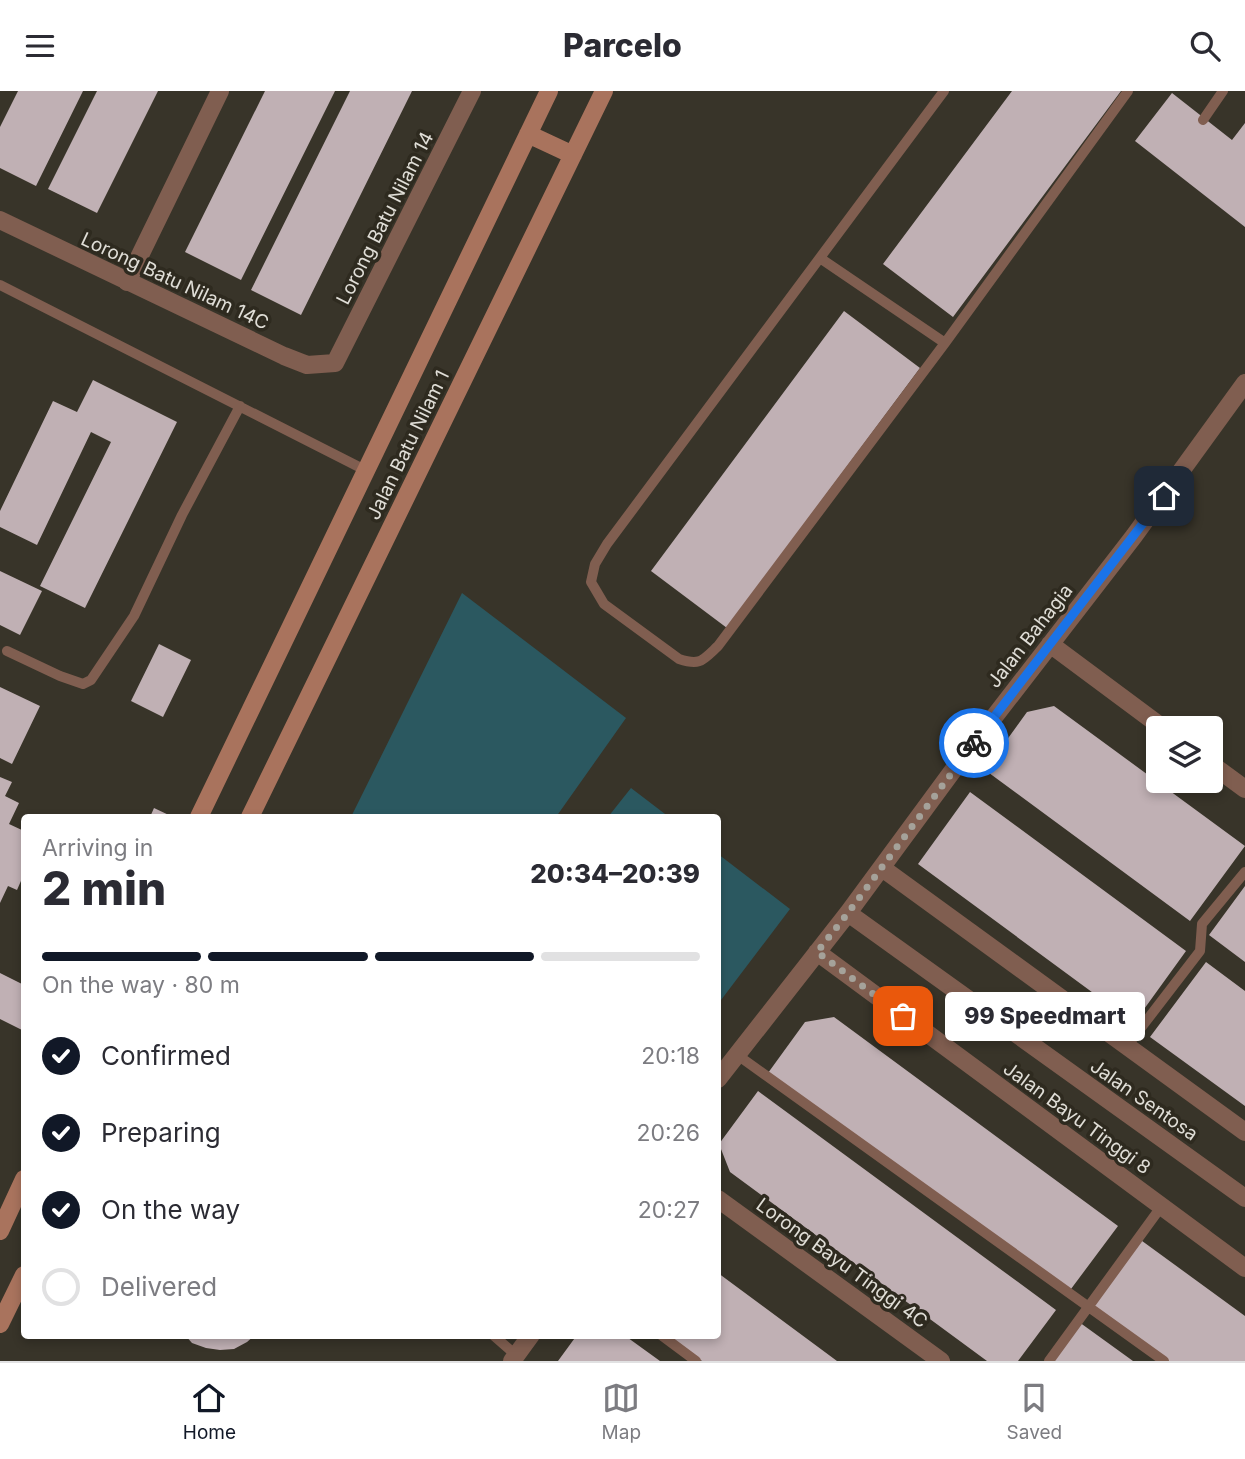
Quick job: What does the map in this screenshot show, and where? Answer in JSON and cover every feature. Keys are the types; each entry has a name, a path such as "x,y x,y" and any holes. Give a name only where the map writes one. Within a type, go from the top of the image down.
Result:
{"main road":[{"name":"Jalan Batu Nilam 1","path":"200,814 549,91"},
{"name":"Jalan Batu Nilam 1","path":"251,814 604,91"},
{"path":"528,134 573,155"},
{"path":"0,1231 21,1186"},
{"path":"0,1324 21,1281"}],"street":[{"path":"127,282 220,91"},
{"name":"Lorong Batu Nilam 14","path":"335,363 472,91"},
{"name":"Lorong Batu Nilam 14C","path":"0,221 284,356 307,365 335,363"},
{"name":"Jalan Bahagia","path":"721,1075 848,913 1242,392"},
{"path":"1050,644 1147,716"},
{"path":"1223,773 1245,789"},
{"path":"882,868 1245,1132"},
{"name":"Jalan Sentosa","path":"848,913 1245,1198"},
{"name":"Jalan Bayu Tinggi 8","path":"817,952 1245,1268"},
{"name":"Lorong Bayu Tinggi 4C","path":"721,1201 941,1361"},
{"path":"514,1358 528,1339"}],"lane":[{"path":"944,91 607,544 595,564 591,582 604,604 679,659 693,664 702,661 718,646 946,343 1128,91"},
{"path":"1203,120 1223,91"},
{"path":"820,258 946,343"},
{"path":"0,285 367,471"},
{"path":"7,651 83,684 91,680 134,616 182,516 240,406"},
{"path":"1127,1046 1200,951 1202,924 1245,872"},
{"path":"736,1054 1164,1361"},
{"path":"1049,1361 1161,1207"},
{"path":"497,1339 514,1358"},
{"path":"666,1339 696,1361"}],"water":[{"path":"462,593 626,718 558,814 352,814"},
{"path":"631,788 665,814 610,814"},
{"path":"721,856 790,909 721,1000"}],"building":[{"path":"18,91 83,91 36,186 0,168 0,127"},
{"path":"97,91 158,91 97,213 48,189"},
{"path":"265,91 335,91 241,280 185,252"},
{"path":"350,91 412,91 301,315 251,290"},
{"path":"1012,91 1121,91 953,317 883,264"},
{"path":"1172,93 1232,140 1245,123 1245,227 1135,141"},
{"path":"844,311 920,368 727,628 651,571"},
{"path":"93,380 177,422 85,608 40,586 111,442 91,432 37,545 0,527 0,511 53,401 77,412"},
{"path":"0,571 42,591 20,635 0,625"},
{"path":"159,644 191,660 163,717 131,701"},
{"path":"0,687 40,706 12,764 0,758"},
{"path":"1054,706 1146,773 1146,793 1173,793 1245,846 1190,921 985,770 1027,712"},
{"path":"0,777 12,782 5,796 19,803 9,824 21,830 21,881 17,890 8,886 0,903"},
{"path":"970,792 1186,951 1134,1023 918,864"},
{"path":"154,808 167,814 151,814"},
{"path":"1245,886 1245,962 1209,935"},
{"path":"1206,962 1245,991 1245,1106 1150,1037"},
{"path":"0,973 21,984 21,1030 0,1019"},
{"path":"834,1017 1118,1226 1068,1293 768,1073 805,1022"},
{"path":"758,1091 1056,1310 1018,1361 987,1361 730,1172 721,1149 721,1141"},
{"path":"1138,1238 1245,1316 1245,1361 1164,1361 1089,1306"},
{"path":"721,1275 837,1361 702,1361 672,1339 721,1339"},
{"path":"1079,1322 1133,1361 1050,1361"},
{"path":"188,1339 250,1339 234,1349 220,1350 192,1343"},
{"path":"574,1339 630,1339 660,1361 558,1361"}],"way so far":[{"path":"903,1016 817,952 974,743"}],"place":[{"name":"99 Speedmart","path":"903,1016"}],"route":[{"path":"974,743 1164,496"}]}
